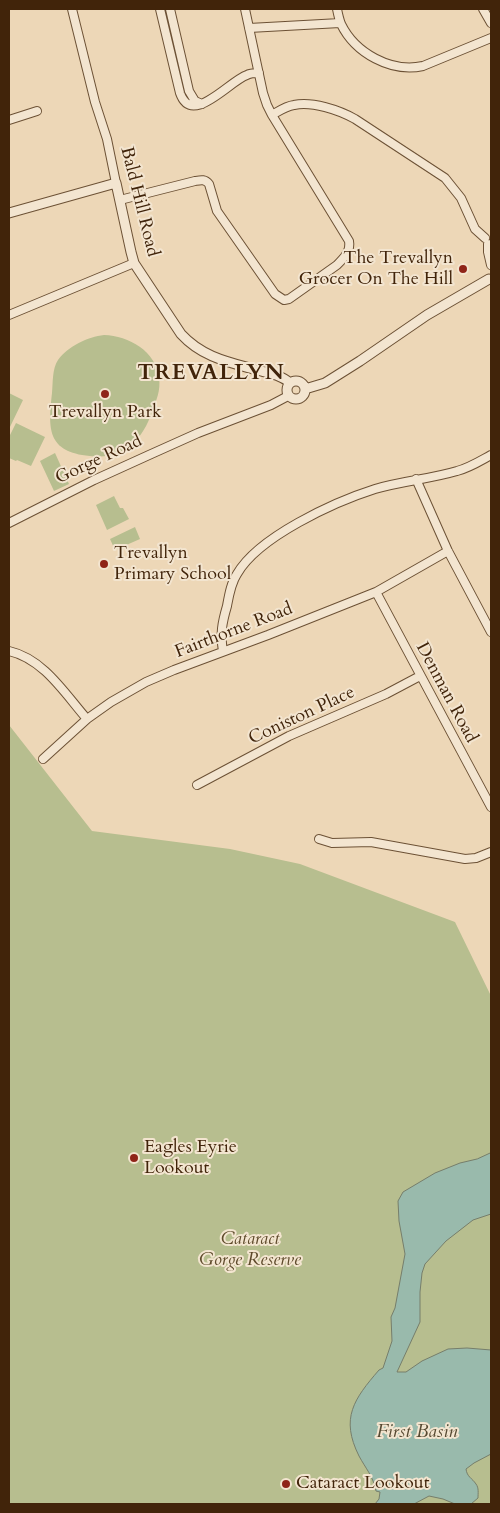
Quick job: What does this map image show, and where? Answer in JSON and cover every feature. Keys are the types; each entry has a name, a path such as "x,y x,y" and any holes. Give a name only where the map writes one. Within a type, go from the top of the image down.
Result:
{"street":[{"name":"Bald Hill Road","path":"72,9 106,138 134,263 177,328 196,348 219,359 281,376 290,383"},
{"path":"160,9 183,100 188,104 193,106 202,104 247,75 259,73"},
{"path":"170,9 189,91 195,101 202,104"},
{"path":"120,200 195,181 206,181 209,184 217,211 275,294 284,300 289,299 337,265 348,251 349,241 267,105 245,9"},
{"path":"337,9 340,22 351,39 378,60 386,64 405,68 431,64 491,38"},
{"path":"483,9 491,23"},
{"path":"249,28 340,22"},
{"path":"272,115 292,105 302,104 343,112 445,178 461,198 475,229 489,240 488,252 491,265"},
{"path":"9,120 37,111"},
{"path":"9,213 116,183"},
{"path":"9,315 134,263"},
{"path":"305,389 334,378 427,315 491,278"},
{"path":"298,381 303,384 305,389 304,395 299,399 293,400 288,396 286,391 290,383 298,381"},
{"name":"Gorge Road","path":"9,523 94,480 198,433 271,405 288,396"},
{"path":"223,651 221,640 222,628 232,586 236,574 255,551 294,526 346,500 374,489 458,471 491,455"},
{"path":"416,479 448,551 491,632"},
{"name":"Fairthorne Road","path":"42,759 111,702 146,682 376,592 448,551"},
{"name":"Denman Road","path":"376,592 491,807"},
{"path":"9,651 34,662 44,670 87,720"},
{"name":"Coniston Place","path":"197,785 289,736 386,694 420,676"},
{"path":"319,839 332,843 364,841 465,859 476,858 491,852"}],"green space":[{"name":"Trevallyn Park","path":"104,335 123,338 147,353 157,368 159,378 158,395 143,432 130,446 112,455 90,456 76,454 65,450 53,436 50,417 53,376 58,360 67,350 85,340"},
{"path":"9,393 23,400 9,429"},
{"path":"16,423 45,437 31,466 9,458 9,437"},
{"path":"55,453 69,484 54,491 40,461"},
{"path":"114,496 120,508 123,508 129,519 107,530 96,505"},
{"path":"135,527 140,539 115,550 110,539"},
{"name":"Cataract Gorge Reserve","path":"9,725 92,831 230,849 300,864 455,922 491,996 491,1504 9,1504"}],"water":[{"name":"First Basin","path":"491,1153 491,1214 473,1220 446,1241 425,1264 420,1292 420,1322 397,1372 406,1372 422,1361 448,1349 491,1350 491,1454 466,1469 477,1486 478,1498 471,1504 455,1504 429,1496 414,1504 375,1504 379,1499 380,1492 376,1491 371,1477 353,1443 350,1420 352,1410 363,1390 379,1370 383,1368 392,1341 391,1317 395,1308 405,1254 399,1221 398,1201 403,1192 435,1173"}],"place":[{"name":"The Trevallyn Grocer On The Hill","path":"463,269"},
{"name":"Trevallyn Park","path":"105,394"},
{"name":"Trevallyn Primary School","path":"104,564"},
{"name":"Eagles Eyrie Lookout","path":"134,1158"},
{"name":"Cataract Lookout","path":"286,1484"}],"district":[{"name":"TREVALLYN","path":"211,374"}]}
